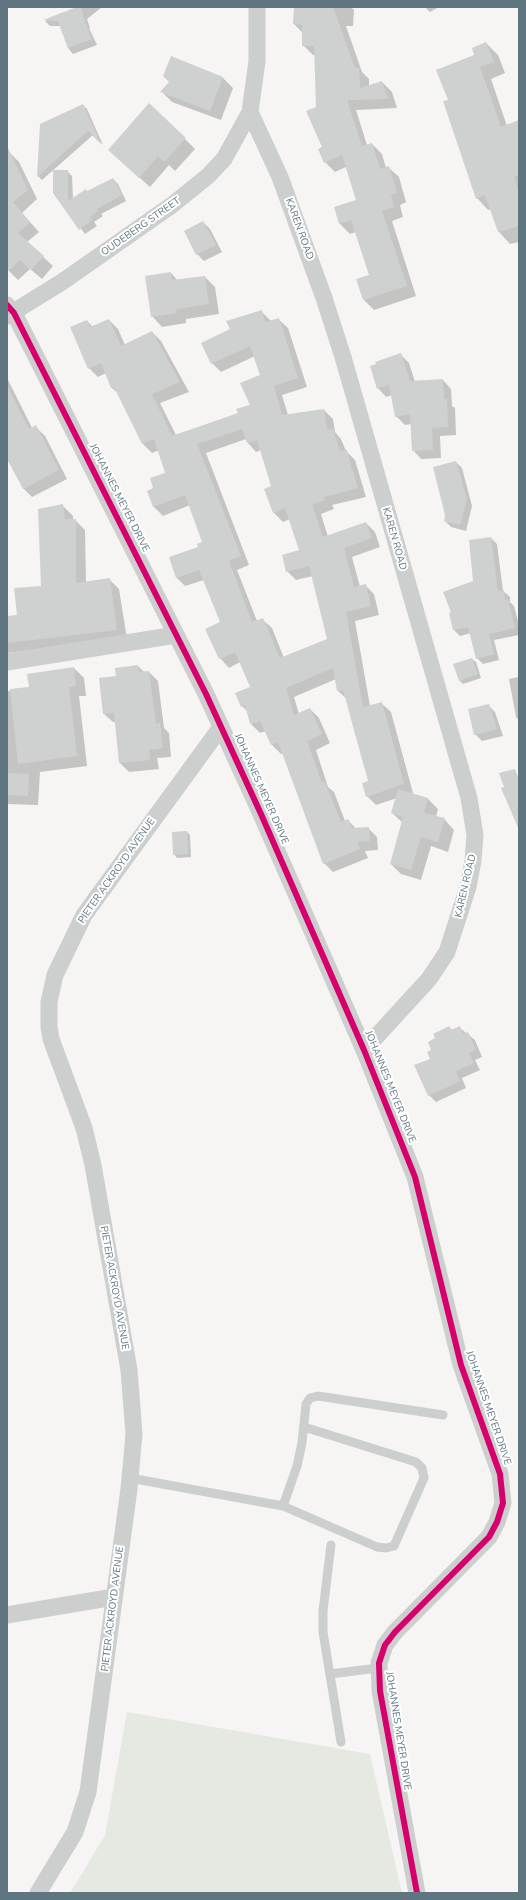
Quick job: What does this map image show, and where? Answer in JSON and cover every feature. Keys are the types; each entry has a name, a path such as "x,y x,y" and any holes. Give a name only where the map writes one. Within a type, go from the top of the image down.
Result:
{"street":[{"path":"250,112 256,61 257,7"},
{"name":"OUDEBERG STREET","path":"9,311 62,282 172,205 208,176 232,148 250,112"},
{"name":"KAREN ROAD","path":"250,112 280,177 341,349 468,798 475,835 473,861 468,887 447,952 429,979 364,1050"},
{"name":"JOHANNES MEYER DRIVE","path":"9,311 222,727 262,814 364,1050 415,1176 461,1365 496,1463 503,1494 501,1512 489,1537 388,1640 382,1653 378,1668 381,1698 417,1893"},
{"path":"7,662 176,635"},
{"name":"PIETER ACKROYD AVENUE","path":"38,1893 75,1832 86,1799 101,1706 130,1478 134,1434 131,1392 107,1241 89,1146 51,1039 48,1012 49,1002 55,975 84,916 222,727"},
{"path":"7,1616 114,1597"}],"lane":[{"path":"283,1506 297,1466 304,1427 306,1404 310,1398 318,1396 443,1415"},
{"path":"130,1478 283,1506 377,1547 386,1548 394,1546 424,1478 422,1468 416,1462 304,1427"},
{"path":"331,1545 323,1611 323,1632 341,1742"},
{"path":"330,1674 378,1668"}],"shaded area":[{"path":"127,1712 370,1754 402,1893 70,1893 105,1835"}],"building":[{"path":"77,7 81,7 85,23 83,23 86,24 92,39 68,48 58,21 43,20"},
{"path":"294,7 333,7 355,68 359,68 360,88 382,81 388,99 347,100 362,146 372,143 380,169 389,166 397,193 391,195 394,207 382,211 407,286 363,300 356,279 369,275 351,220 339,224 334,207 356,200 342,155 324,163 318,149 322,147 306,111 316,107 314,46 302,46 302,25 293,24"},
{"path":"486,42 494,62 480,67 501,127 519,120 519,175 514,177 519,192 519,226 498,232 485,195 476,199 443,101 448,100 436,70 474,55 472,48"},
{"path":"171,56 223,77 210,111 160,92 169,82 163,76"},
{"path":"149,103 186,138 164,162 158,156 139,178 108,150"},
{"path":"83,104 101,144 88,131 37,177 40,124"},
{"path":"7,146 28,190 13,202 30,222 18,233 44,256 31,270 20,260 7,272"},
{"path":"53,170 68,170 68,201 86,189 87,191 113,178 122,195 97,209 98,211 90,217 92,220 79,230 53,193"},
{"path":"203,221 216,245 196,255 184,231"},
{"path":"171,272 172,280 205,276 209,304 176,309 177,313 151,317 145,276"},
{"path":"262,310 265,322 279,318 298,378 274,386 282,415 324,409 327,430 333,429 340,451 347,450 358,488 324,497 325,500 312,505 323,537 366,522 372,538 344,548 354,587 366,584 371,606 346,612 363,707 382,702 404,784 366,797 362,783 368,781 343,690 337,691 333,668 286,688 294,715 310,708 322,734 307,741 322,783 325,782 341,822 348,819 352,828 369,827 370,841 357,842 360,849 323,864 278,742 271,745 260,721 250,724 245,705 241,707 235,693 250,687 235,652 219,659 205,629 220,622 199,570 176,578 169,557 198,547 197,544 202,542 185,495 153,507 147,491 153,488 150,478 165,473 154,439 142,444 114,387 111,388 101,363 88,369 70,327 87,320 90,327 109,319 121,346 152,331 180,382 152,394 172,436 238,413 236,409 250,405 240,383 260,375 250,346 211,364 201,343 230,329 226,321","holes":["242,429 247,443 257,440 271,486 264,489 273,513 285,508 299,550 282,555 286,572 309,566 327,639 280,658 263,618 252,622 229,561 241,556 197,444"]},
{"path":"401,353 410,381 443,379 444,399 447,399 448,427 432,428 433,450 412,451 410,414 395,417 389,385 377,389 370,366 376,364 375,362"},
{"path":"7,385 29,429 36,425 59,470 23,489 7,459"},
{"path":"456,461 467,499 460,525 444,521 445,515 433,467"},
{"path":"63,504 65,519 76,519 76,583 110,578 117,630 7,643 7,616 17,615 14,588 41,586 38,509"},
{"path":"491,537 498,591 504,590 505,600 508,599 515,628 489,634 494,654 476,659 468,627 453,630 449,613 451,612 443,592 473,581 469,540"},
{"path":"472,658 478,674 459,681 453,664"},
{"path":"138,665 139,672 149,671 156,724 160,723 163,748 149,750 150,760 119,763 114,713 103,714 99,678 116,676 115,668"},
{"path":"74,667 76,686 69,687 77,756 18,764 10,689 29,687 27,674"},
{"path":"489,704 497,729 474,735 468,709"},
{"path":"515,769 519,780 519,830 501,788 504,787 499,773"},
{"path":"7,773 29,774 28,796 7,795"},
{"path":"398,789 428,798 424,813 445,818 438,842 421,837 411,870 390,864 403,817 391,813"},
{"path":"187,831 188,854 173,855 172,832"},
{"path":"449,1026 451,1030 460,1026 463,1034 468,1032 476,1050 469,1053 474,1063 456,1071 460,1081 428,1096 414,1065 430,1059 427,1052 431,1050 428,1042 435,1038 433,1034"}],"cycle path":[{"path":"7,305 14,313 206,694 261,814 364,1050 415,1177 461,1365 500,1474 503,1503 497,1522 489,1537 395,1632 385,1645 379,1663 380,1691 417,1893"}]}
